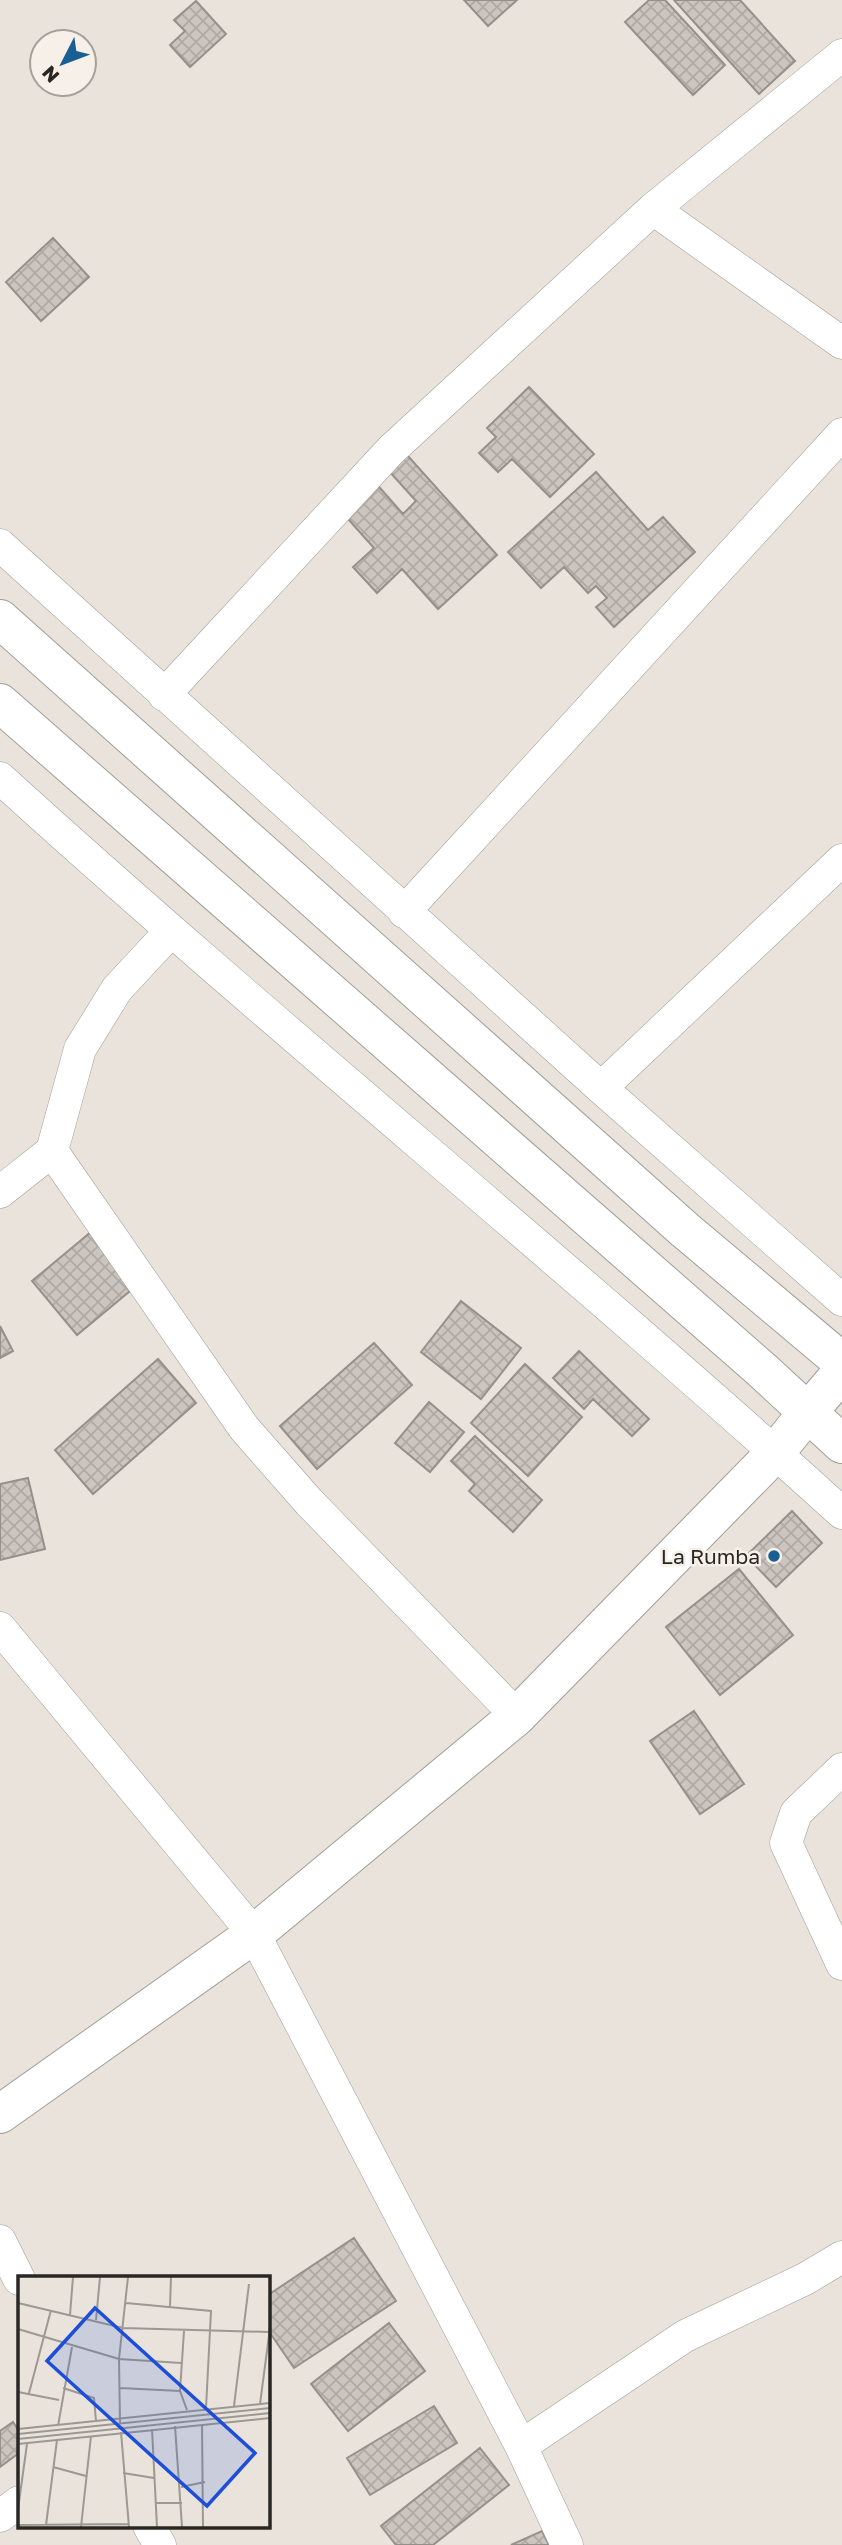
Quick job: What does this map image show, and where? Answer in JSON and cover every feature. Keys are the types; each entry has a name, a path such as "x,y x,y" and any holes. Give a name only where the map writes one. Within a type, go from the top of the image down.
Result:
{"main road":[{"path":"0,619 675,1221 842,1362"},
{"path":"0,703 842,1444"},
{"path":"0,2114 254,1934 517,1716 775,1453 842,1373"}],"street":[{"path":"164,695 391,450 653,209 842,55"},
{"path":"653,209 842,343"},
{"path":"404,912 842,434"},
{"path":"0,545 404,912 842,1300"},
{"path":"0,778 170,932 614,1309 842,1513"},
{"path":"601,1088 842,860"},
{"path":"0,1192 51,1151 80,1049 117,989 170,932"},
{"path":"51,1151 244,1428 309,1502 517,1716"},
{"path":"0,1628 254,1934 521,2446 567,2545"},
{"path":"842,1769 796,1813 786,1843 842,1964"},
{"path":"0,2241 18,2277"},
{"path":"521,2446 685,2336 804,2279 842,2257"},
{"path":"0,2516 18,2503"},
{"path":"150,2528 160,2545"}],"building":[{"path":"464,0 517,0 488,26"},
{"path":"649,0 665,0 725,65 693,95 625,22"},
{"path":"674,0 740,0 795,61 759,94"},
{"path":"196,1 226,34 190,67 170,45 185,31 174,20"},
{"path":"53,238 89,277 41,321 6,282"},
{"path":"529,387 594,454 550,497 512,459 498,472 479,453 496,437 487,428"},
{"path":"407,455 497,555 438,609 402,569 377,593 353,567 374,548 340,510 373,480 403,514 416,501 389,471"},
{"path":"596,472 648,530 663,517 695,552 614,627 596,607 607,598 596,586 588,593 564,567 541,588 508,552"},
{"path":"91,1232 136,1286 77,1335 32,1281"},
{"path":"461,1301 521,1348 481,1399 421,1352"},
{"path":"0,1326 13,1351 0,1358"},
{"path":"374,1343 412,1385 317,1469 280,1426"},
{"path":"579,1351 649,1419 632,1436 593,1399 584,1409 553,1378"},
{"path":"158,1359 196,1403 93,1494 55,1450"},
{"path":"525,1364 582,1417 528,1476 471,1423"},
{"path":"429,1402 464,1432 430,1472 395,1443"},
{"path":"475,1436 542,1500 513,1532 469,1491 475,1484 451,1461"},
{"path":"28,1478 45,1549 0,1560 0,1484"},
{"path":"792,1511 822,1543 776,1587 746,1556"},
{"path":"739,1569 793,1635 720,1695 666,1627"},
{"path":"694,1711 744,1784 700,1814 650,1741"},
{"path":"354,2238 396,2301 294,2368 270,2333 270,2294"},
{"path":"389,2323 425,2371 348,2431 311,2384"},
{"path":"434,2406 457,2443 370,2495 347,2458"},
{"path":"13,2422 18,2430 18,2454 0,2467 0,2431"},
{"path":"480,2448 509,2485 433,2545 396,2545 381,2526"},
{"path":"542,2531 549,2545 511,2545"}],"place":[{"name":"La Rumba","path":"774,1556"}]}
